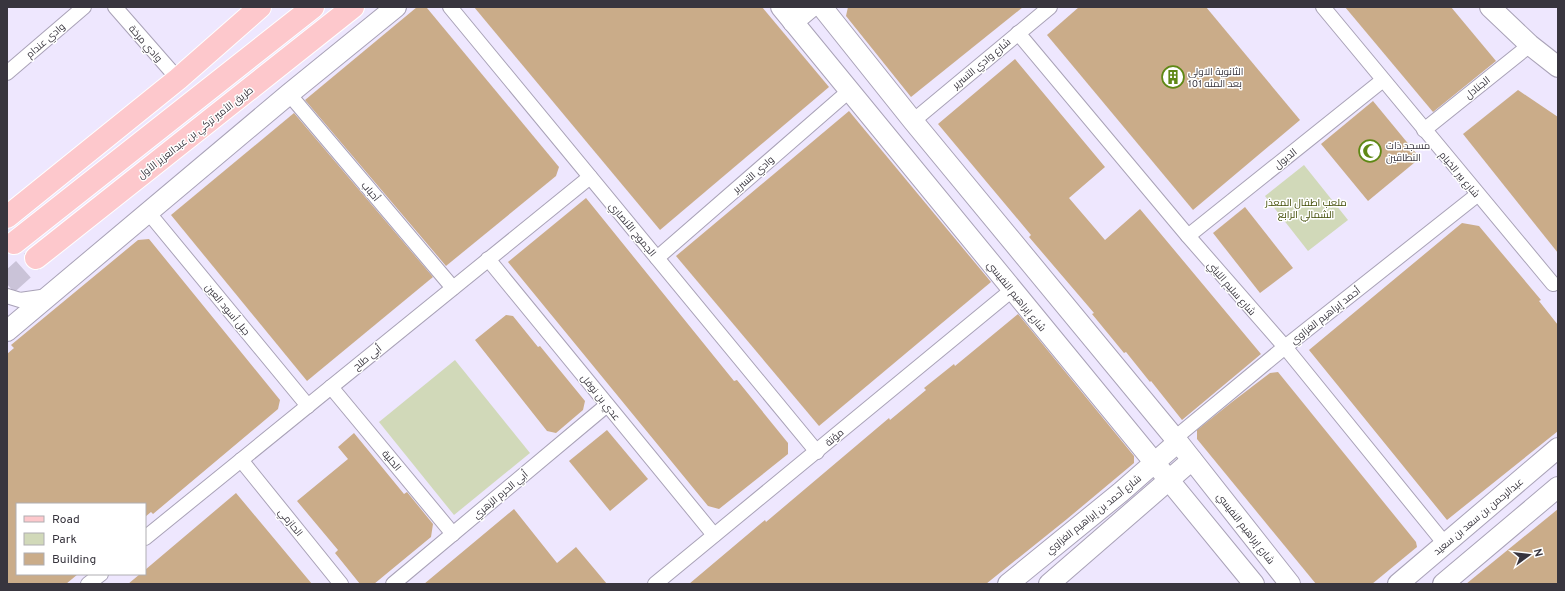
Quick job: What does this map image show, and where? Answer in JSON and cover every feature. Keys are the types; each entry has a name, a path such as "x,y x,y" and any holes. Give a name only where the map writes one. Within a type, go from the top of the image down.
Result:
{"main road":[{"path":"268,44 304,7"},
{"path":"14,243 313,7"},
{"name":"طريق الأمير تركي بن عبدالعزيز الأول","path":"36,258 353,7"},
{"path":"8,214 178,79 253,9"}],"street":[{"name":"وادي عندام","path":"7,73 84,7"},
{"name":"وادي مرخة","path":"115,7 178,79"},
{"path":"7,331 289,94 396,7"},
{"name":"الجموح الأنصاري","path":"450,7 816,452"},
{"path":"787,14 811,7"},
{"name":"شارع إبراهيم النفيسي","path":"822,7 913,121 1176,440 1290,584"},
{"name":"شارع وادي التسرير","path":"913,121 1050,7"},
{"name":"شارع بير الخيام","path":"1323,7 1477,195 1553,284"},
{"path":"1490,7 1530,45 1558,66"},
{"name":"شارع إبراهيم النفيسي","path":"787,14 1254,584"},
{"name":"شارع سليم الليثي","path":"1018,33 1284,348 1445,544"},
{"name":"الجنادل","path":"1424,130 1530,45"},
{"name":"الدبول","path":"1188,236 1383,80"},
{"name":"وادي التسرير","path":"657,258 849,91"},
{"name":"أحباب","path":"289,94 453,288"},
{"name":"أبي طلح","path":"146,537 590,177"},
{"name":"أحمد إبراهيم الغزاوي","path":"1176,440 1284,348 1477,195"},
{"name":"جبل أسود العين","path":"148,212 308,406"},
{"name":"عدي بن نوفل","path":"488,259 714,535"},
{"name":"مؤتة","path":"655,584 1012,290"},
{"path":"7,296 20,300 48,296"},
{"name":"الحلية","path":"331,387 453,534"},
{"name":"أبي الحرم الزهري","path":"393,584 607,405"},
{"name":"شارع أحمد بن إبراهيم الغزاوي","path":"1008,584 1154,463 1176,440"},
{"name":"عبدالرحمن بن سعد بن سعيد","path":"1398,584 1558,448"},
{"name":"الحازمي","path":"241,460 341,584"},
{"path":"1049,584 1192,460"},
{"path":"1443,584 1558,487"},
{"path":"88,584 100,575"}],"green space":[{"name":"ملعب اطفال المعذر الشمالي الرابع","path":"1304,165 1348,220 1308,251 1265,196"},
{"path":"455,360 530,453 454,515 379,422"}],"building":[{"path":"417,7 427,8 559,167 556,176 446,266 305,100"},
{"path":"474,7 762,7 829,87 660,230"},
{"path":"848,7 1023,7 911,97 846,16"},
{"name":"الثانوية الاولى بعد المئه 101","path":"1079,7 1206,7 1300,120 1193,210 1047,35"},
{"path":"1345,7 1451,7 1496,61 1433,112"},
{"path":"1015,59 1105,167 1069,198 1105,240 1140,209 1261,354 1182,420 1126,352 1124,353 1092,314 1094,313 1029,237 1031,235 938,124"},
{"path":"1518,90 1558,117 1558,253 1463,134"},
{"name":"مسجد ذات النطاقين","path":"1373,101 1420,158 1368,201 1321,144"},
{"path":"849,111 991,282 819,426 676,256"},
{"path":"294,113 433,277 307,381 171,215"},
{"path":"586,198 734,381 737,380 788,443 788,454 719,509 708,506 508,262"},
{"path":"1245,207 1293,268 1260,293 1213,233"},
{"path":"1462,223 1479,226 1541,300 1539,301 1558,325 1558,431 1447,520 1309,350"},
{"path":"149,239 280,400 278,409 153,514 151,512 146,516 146,503 16,503 16,575 77,575 66,584 7,584 7,354 14,348 11,345 138,240"},
{"path":"1018,314 1134,456 1134,463 1067,519 986,584 689,584 765,520 766,522 889,418 890,420 926,390 924,388 954,364 955,366"},
{"path":"506,315 513,316 538,347 540,346 585,401 583,410 556,433 547,431 475,340"},
{"path":"1278,372 1416,542 1417,547 1372,584 1316,584 1197,439 1197,430 1270,373"},
{"path":"607,430 648,479 610,511 569,461"},
{"path":"354,433 404,494 407,492 433,524 431,537 374,584 360,584 335,553 338,550 297,501 348,459 338,447"},
{"path":"236,493 312,584 128,584 139,575 146,575 146,569"},
{"path":"514,509 557,563 576,547 607,584 424,584"},
{"path":"1558,509 1558,584 1466,584"}],"tunnel":[{"path":"7,284 36,258"}],"place":[{"name":"الثانوية الاولى بعد المئه 101","path":"1173,77"},
{"name":"مسجد ذات النطاقين","path":"1370,151"}]}
